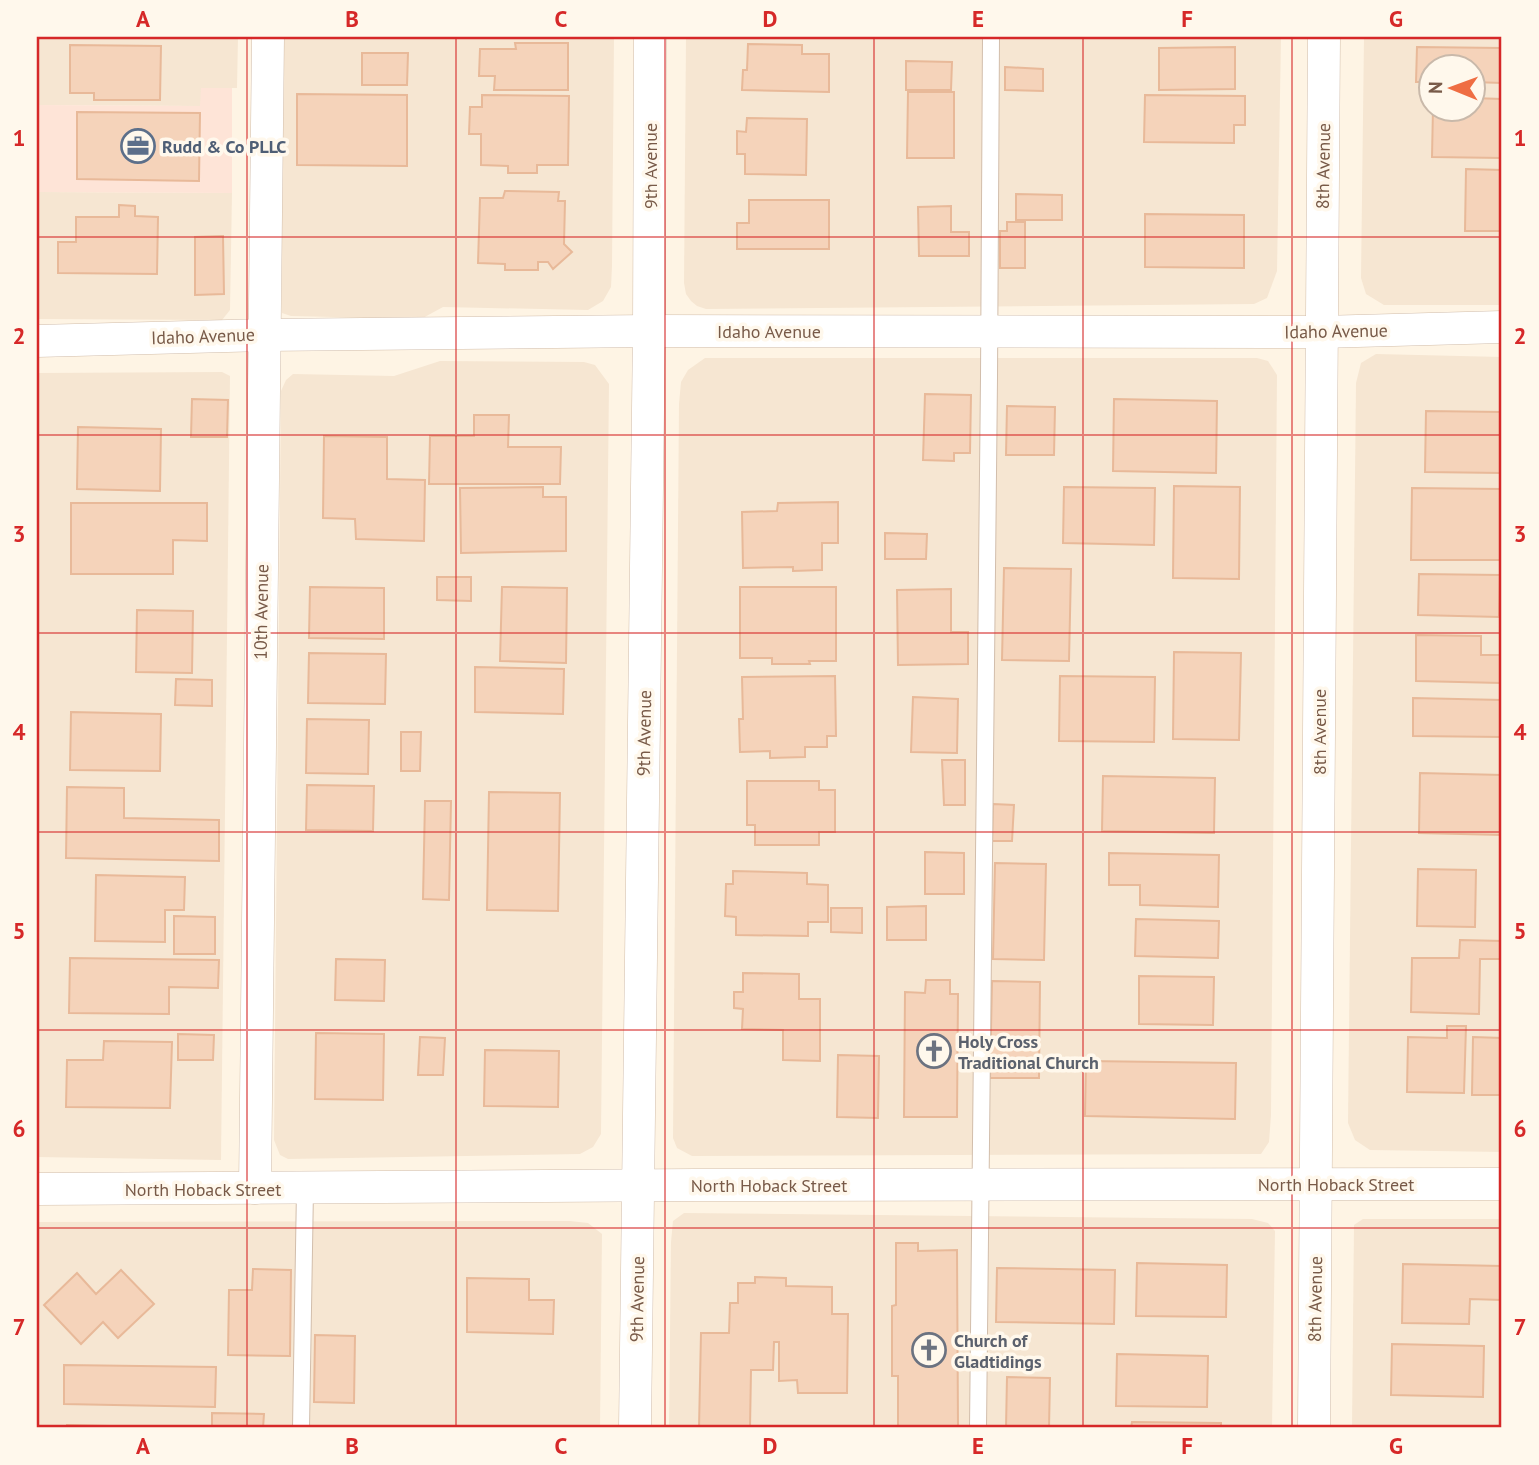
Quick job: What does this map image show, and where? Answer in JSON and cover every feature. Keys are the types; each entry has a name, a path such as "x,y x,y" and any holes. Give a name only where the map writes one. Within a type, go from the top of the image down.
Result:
{"street":[{"name":"10th Avenue","path":"255,1188 268,37"},
{"name":"9th Avenue","path":"635,1428 649,331 650,37"},
{"name":"8th Avenue","path":"1314,1428 1324,37"},
{"name":"Idaho Avenue","path":"37,341 264,335 649,331 1321,332 1502,327"},
{"name":"North Hoback Street","path":"37,1189 1502,1184"}],"lane":[{"path":"978,1428 991,37"},
{"path":"301,1428 304,1189"}],"shaded area":[{"path":"37,37 238,37 237,88 201,88 201,106 37,105"},
{"path":"282,37 614,37 612,266 611,287 603,301 588,310 443,307 421,319 291,316 282,313"},
{"path":"686,37 1281,37 1277,271 1267,298 1254,304 706,309 697,306 686,294 684,283"},
{"path":"1364,37 1502,37 1502,305 1384,305 1366,294 1361,278"},
{"path":"201,88 232,88 232,193 37,192 37,105 200,106"},
{"path":"37,192 232,193 230,310 222,320 37,319"},
{"path":"1376,354 1502,357 1502,1152 1370,1150 1355,1140 1348,1123 1356,383 1361,363"},
{"path":"705,358 1257,358 1268,361 1277,375 1271,1115 1269,1142 1261,1154 692,1156 677,1148 673,1138 679,404 681,382 688,370"},
{"path":"440,361 584,362 595,365 609,384 601,1134 593,1147 580,1154 288,1159 280,1155 274,1140 281,391 286,380 293,374 394,376"},
{"path":"222,372 230,376 221,1160 37,1157 37,373"},
{"path":"684,1213 1252,1219 1268,1223 1275,1231 1272,1428 669,1428 671,1242 673,1221"},
{"path":"1363,1219 1502,1219 1502,1428 1352,1428 1354,1225"},
{"path":"37,1222 588,1223 602,1234 600,1428 37,1428"}],"building":[{"path":"515,43 568,43 568,90 494,90 495,76 479,76 480,49 516,49"},
{"path":"748,44 802,45 802,54 829,54 829,92 742,90 743,70 747,70"},
{"path":"70,45 161,46 160,100 94,100 94,93 70,93"},
{"path":"1235,47 1235,89 1159,90 1159,48"},
{"path":"1417,47 1502,48 1502,83 1486,82 1486,52 1417,52"},
{"path":"362,53 408,53 407,85 362,85"},
{"path":"906,61 952,62 951,90 906,90"},
{"path":"1005,67 1043,69 1043,91 1005,90"},
{"path":"908,92 954,92 954,158 907,158"},
{"path":"297,94 407,95 407,166 297,165"},
{"path":"482,95 569,96 568,165 537,165 537,173 508,173 508,166 481,165 481,134 469,134 470,107 482,107"},
{"path":"1145,95 1245,96 1245,125 1234,125 1234,143 1144,142"},
{"path":"1486,98 1502,99 1502,158 1432,157 1433,122 1486,122"},
{"name":"Rudd & Co PLLC","path":"77,112 200,113 199,181 77,179"},
{"path":"747,118 807,119 806,175 745,174 745,154 737,154 737,131 746,132"},
{"path":"1466,169 1502,170 1502,231 1465,231"},
{"path":"505,191 559,192 558,201 565,201 564,244 572,252 553,269 548,262 538,262 538,270 505,270 505,264 478,263 480,198 503,198"},
{"path":"1016,194 1062,195 1062,220 1016,220"},
{"path":"749,200 829,200 829,249 737,249 737,223 749,223"},
{"path":"119,205 135,206 135,216 158,217 157,274 58,273 58,242 76,242 76,217 119,217"},
{"path":"951,206 951,232 969,232 969,256 919,256 918,207"},
{"path":"1145,214 1244,215 1244,268 1145,267"},
{"path":"1007,222 1025,222 1025,268 1000,268 1000,231 1007,231"},
{"path":"223,236 224,294 195,295 195,237"},
{"path":"925,394 971,395 970,453 954,453 954,461 923,460"},
{"path":"192,399 228,400 227,437 191,437"},
{"path":"1114,399 1217,401 1216,473 1113,471"},
{"path":"1007,406 1055,407 1054,455 1006,455"},
{"path":"1426,411 1502,412 1502,473 1425,472"},
{"path":"474,415 509,415 508,447 561,447 560,484 429,484 430,436 474,436"},
{"path":"78,427 161,429 160,491 77,489"},
{"path":"324,436 387,437 387,479 425,480 424,541 356,539 355,519 323,518"},
{"path":"1174,486 1240,487 1239,579 1173,578"},
{"path":"543,487 543,497 566,497 566,551 461,553 460,488"},
{"path":"1064,487 1155,488 1154,545 1063,543"},
{"path":"1412,488 1502,489 1502,560 1411,560"},
{"path":"838,502 838,543 822,543 822,570 793,571 793,567 743,568 742,512 777,511 778,503"},
{"path":"71,503 207,503 207,541 173,540 173,574 71,574"},
{"path":"885,533 927,534 926,559 885,559"},
{"path":"1004,568 1071,569 1069,661 1002,660"},
{"path":"1419,574 1500,575 1499,617 1418,615"},
{"path":"437,577 471,577 471,601 437,600"},
{"path":"310,587 384,588 384,639 309,638"},
{"path":"502,587 567,588 566,663 500,661"},
{"path":"740,587 836,587 836,661 772,664 772,658 740,658"},
{"path":"951,589 951,632 968,632 968,664 898,665 897,590"},
{"path":"137,610 193,611 192,673 136,672"},
{"path":"1416,635 1481,636 1481,655 1502,655 1501,683 1416,681"},
{"path":"1174,652 1241,653 1239,740 1173,739"},
{"path":"309,653 386,654 385,704 308,703"},
{"path":"475,667 564,669 563,714 475,712"},
{"path":"835,676 836,736 827,736 827,747 805,747 805,757 770,758 770,751 740,752 739,719 743,719 742,677"},
{"path":"1060,676 1155,677 1154,742 1059,741"},
{"path":"176,679 212,680 212,706 175,705"},
{"path":"913,697 958,699 957,753 911,752"},
{"path":"1413,698 1502,700 1502,737 1413,736"},
{"path":"71,712 161,714 160,771 70,770"},
{"path":"307,719 369,720 368,774 306,773"},
{"path":"401,732 421,732 420,771 401,771"},
{"path":"942,760 965,760 965,805 944,805"},
{"path":"1420,773 1502,775 1502,835 1419,833"},
{"path":"1103,776 1215,778 1214,833 1102,831"},
{"path":"747,781 819,781 819,790 835,790 835,832 819,832 819,845 755,845 755,825 747,825"},
{"path":"307,785 374,786 373,831 306,830"},
{"path":"67,787 124,788 124,818 219,820 219,861 66,858"},
{"path":"489,792 560,793 558,911 487,910"},
{"path":"425,801 451,801 449,900 423,899"},
{"path":"993,804 1014,805 1012,841 992,841"},
{"path":"925,852 964,853 964,894 925,894"},
{"path":"1109,853 1219,855 1218,907 1140,905 1140,885 1109,885"},
{"path":"995,863 1046,864 1044,960 993,959"},
{"path":"1418,869 1476,870 1475,927 1417,926"},
{"path":"733,871 807,873 807,884 828,885 828,922 808,922 808,936 736,935 736,917 725,916 726,884 733,884"},
{"path":"96,875 185,877 184,910 165,910 165,942 95,941"},
{"path":"926,906 926,940 887,940 887,907"},
{"path":"831,908 862,908 862,933 831,932"},
{"path":"174,916 215,917 215,954 174,954"},
{"path":"1136,919 1219,921 1218,958 1135,956"},
{"path":"1460,940 1502,941 1502,959 1480,959 1479,1014 1411,1012 1412,958 1459,958"},
{"path":"70,958 219,960 218,988 169,987 169,1014 69,1013"},
{"path":"336,959 385,960 384,1001 335,1000"},
{"path":"743,973 799,974 799,999 820,999 820,1061 783,1060 783,1030 742,1029 743,1009 734,1008 734,992 743,992"},
{"path":"1139,976 1214,977 1213,1025 1139,1024"},
{"path":"926,980 950,980 950,994 958,994 957,1117 904,1117 905,992 925,993"},
{"path":"992,981 1040,982 1039,1078 990,1078"},
{"path":"1447,1026 1466,1026 1464,1093 1407,1092 1408,1037 1447,1038"},
{"path":"316,1033 384,1034 383,1100 315,1099"},
{"path":"178,1034 214,1035 213,1060 178,1060"},
{"path":"420,1037 445,1038 443,1075 418,1075"},
{"path":"1473,1037 1502,1038 1502,1095 1472,1095"},
{"path":"104,1041 172,1042 170,1108 66,1107 67,1060 103,1060"},
{"path":"485,1050 559,1051 558,1107 484,1106"},
{"path":"838,1055 879,1056 878,1118 837,1117"},
{"path":"1086,1061 1236,1063 1235,1119 1085,1116"},
{"path":"896,1243 918,1243 918,1251 957,1250 958,1428 892,1428 898,1426 898,1376 892,1376 892,1306 896,1305"},
{"path":"1137,1263 1227,1265 1226,1317 1136,1316"},
{"path":"1403,1264 1502,1266 1502,1300 1470,1299 1469,1324 1402,1323"},
{"path":"997,1268 1115,1270 1114,1324 996,1322"},
{"path":"253,1269 291,1270 290,1356 228,1355 229,1290 252,1290"},
{"path":"121,1270 154,1304 118,1338 103,1322 81,1344 44,1305 77,1273 96,1294"},
{"path":"755,1277 786,1278 786,1286 832,1287 832,1314 848,1314 847,1393 798,1393 797,1380 779,1381 779,1342 774,1342 773,1370 751,1370 750,1428 699,1428 701,1333 729,1333 730,1303 738,1303 738,1283 755,1283"},
{"path":"467,1278 529,1279 529,1300 554,1300 553,1334 467,1332"},
{"path":"315,1335 355,1336 354,1403 314,1402"},
{"path":"1392,1344 1484,1346 1483,1397 1391,1395"},
{"path":"1117,1354 1208,1356 1207,1407 1116,1406"},
{"path":"64,1365 216,1367 215,1407 64,1404"},
{"path":"1007,1377 1050,1378 1049,1428 1006,1428"},
{"path":"212,1413 264,1414 263,1428 212,1428"},
{"path":"1132,1422 1221,1423 1221,1428 1131,1428"},
{"path":"67,1425 150,1427 150,1428 67,1428"}],"place":[{"name":"Rudd & Co PLLC","path":"138,146"},
{"name":"Holy Cross Traditional Church","path":"934,1051"},
{"name":"Church of Gladtidings","path":"929,1350"}]}
